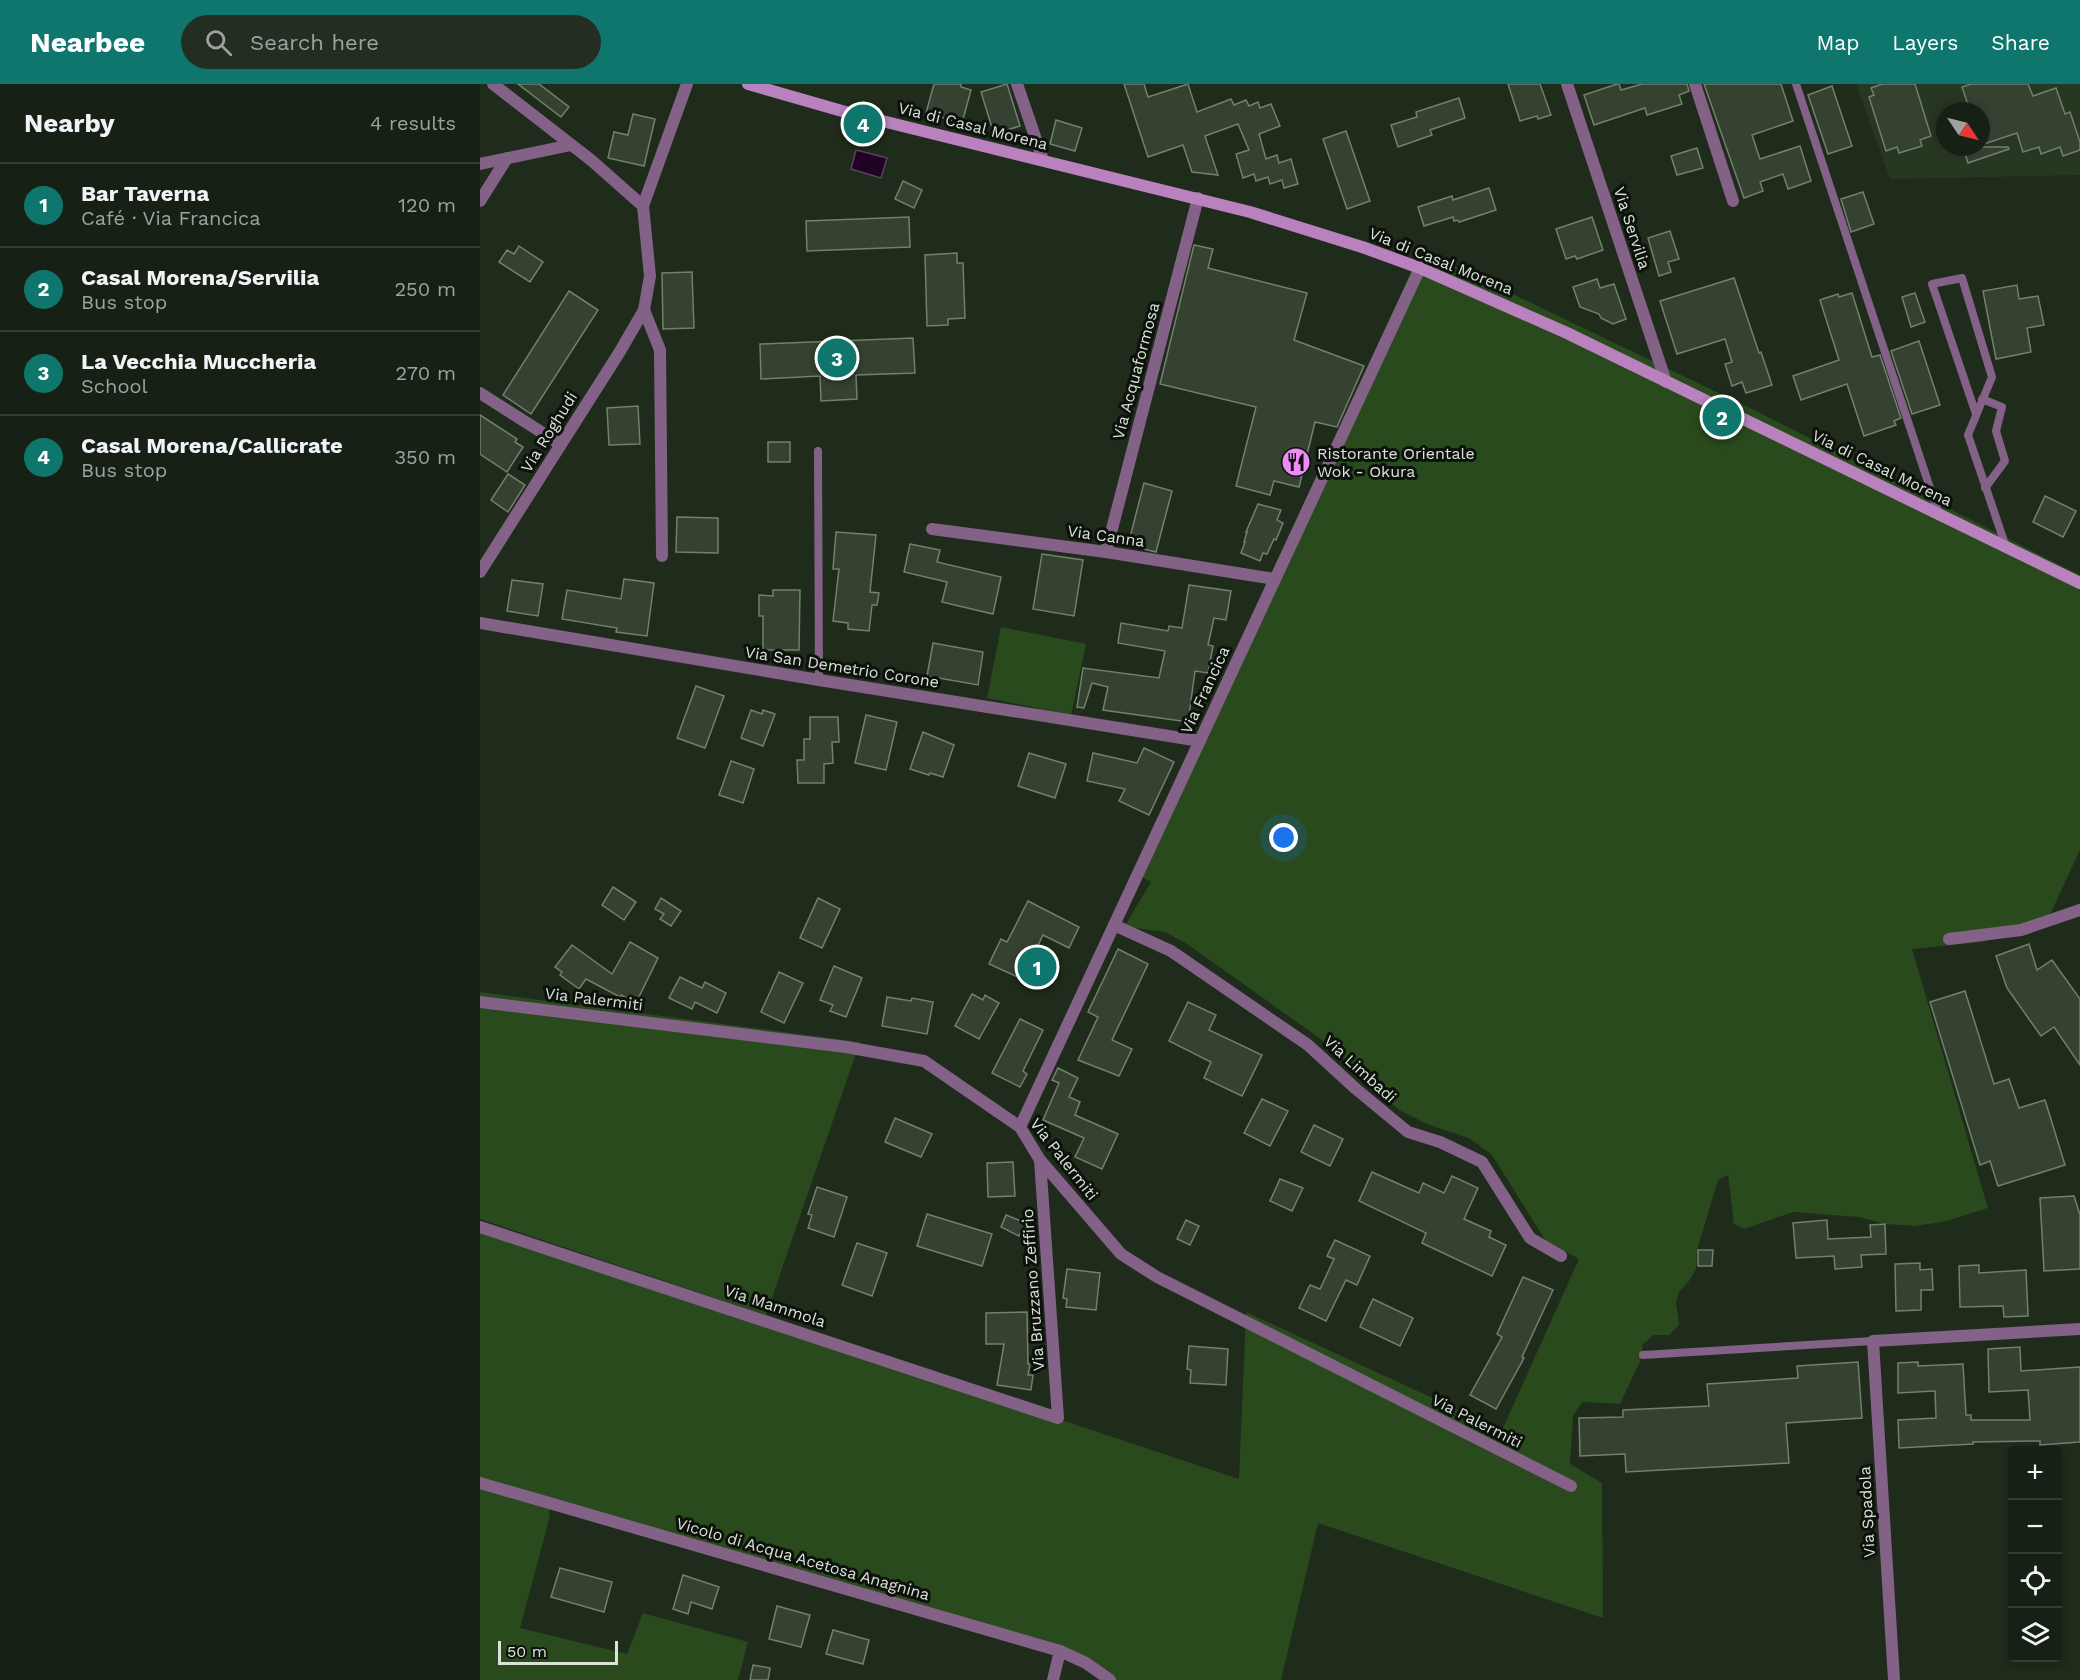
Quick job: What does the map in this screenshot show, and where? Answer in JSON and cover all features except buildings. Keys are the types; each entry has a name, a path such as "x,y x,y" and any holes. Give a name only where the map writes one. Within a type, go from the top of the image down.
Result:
{"main road":[{"name":"Via di Casal Morena","path":"748,84 842,111 1198,198 1306,228 1420,268 1567,333 2080,583"}],"street":[{"path":"493,84 571,145 643,206"},
{"name":"Via Roghudi","path":"480,572 644,310 650,276 643,206 687,84"},
{"path":"1017,84 1043,160"},
{"name":"Via Servilia","path":"1567,84 1666,382"},
{"path":"1695,84 1733,201"},
{"path":"480,164 571,145"},
{"path":"480,201 507,158"},
{"name":"Via Acquaformosa","path":"1106,552 1198,198"},
{"name":"Via Francica","path":"1020,1127 1420,268"},
{"path":"644,310 660,350 662,556"},
{"path":"480,393 560,444"},
{"name":"Via Canna","path":"932,529 1106,552 1274,579"},
{"name":"Via San Demetrio Corone","path":"480,623 1200,741"},
{"path":"1949,939 2021,930 2080,910"},
{"name":"Via Limbadi","path":"1114,925 1171,951 1308,1045 1408,1132 1440,1142 1482,1162 1530,1238 1561,1256"},
{"name":"Via Palermiti","path":"480,1002 846,1047 924,1061 1020,1127 1040,1160 1121,1254 1156,1277 1571,1486"},
{"name":"Via Bruzzano Zeffirio","path":"1040,1160 1058,1418"},
{"name":"Via Mammola","path":"480,1227 1058,1418"},
{"path":"1874,1341 2080,1329"},
{"name":"Via Spadola","path":"1874,1341 1894,1680"},
{"name":"Vicolo di Acqua Acetosa Anagnina","path":"480,1483 1060,1651 1086,1663 1110,1680"},
{"path":"1053,1680 1060,1651"}],"lane":[{"path":"1796,84 1939,515"},
{"path":"1976,414 1932,284 1962,278 1992,376 1968,435 2006,547"},
{"path":"1982,399 2002,407 1996,431 2005,461 1986,488"},
{"path":"818,451 819,680"},
{"path":"1643,1355 1874,1341"}],"shaded area":[{"path":"1856,84 2080,84 2080,175 1890,179"},
{"path":"856,150 887,158 881,178 851,169"}],"green space":[{"path":"1425,252 1752,409 2080,575 2080,850 2048,919 1984,942 1912,949 1988,1208 1943,1222 1914,1226 1887,1224 1859,1217 1793,1212 1744,1229 1734,1224 1728,1175 1718,1180 1697,1250 1696,1269 1679,1292 1676,1302 1679,1325 1669,1335 1654,1335 1642,1345 1643,1355 1620,1404 1582,1402 1573,1416 1570,1464 1602,1483 1603,1618 1318,1523 1281,1680 1110,1680 1086,1663 548,1503 550,1516 520,1628 627,1654 643,1613 748,1642 738,1680 480,1680 480,1227 1239,1479 1246,1312 1502,1430 1579,1259 1545,1240 1492,1155 1469,1138 1429,1125 1399,1110 1318,1037 1187,944 1165,932 1135,928 1126,924 1151,882 1137,874"},
{"path":"1001,627 1086,644 1071,715 987,698"},
{"path":"480,992 860,1042 766,1315 480,1219"}],"place":[{"name":"Casal Morena/Callicrate","path":"863,124"},
{"name":"La Vecchia Muccheria","path":"837,358"},
{"name":"Casal Morena/Servilia","path":"1722,417"},
{"name":"Ristorante Orientale Wok - Okura","path":"1296,462"},
{"name":"Bar Taverna","path":"1037,967"}]}
